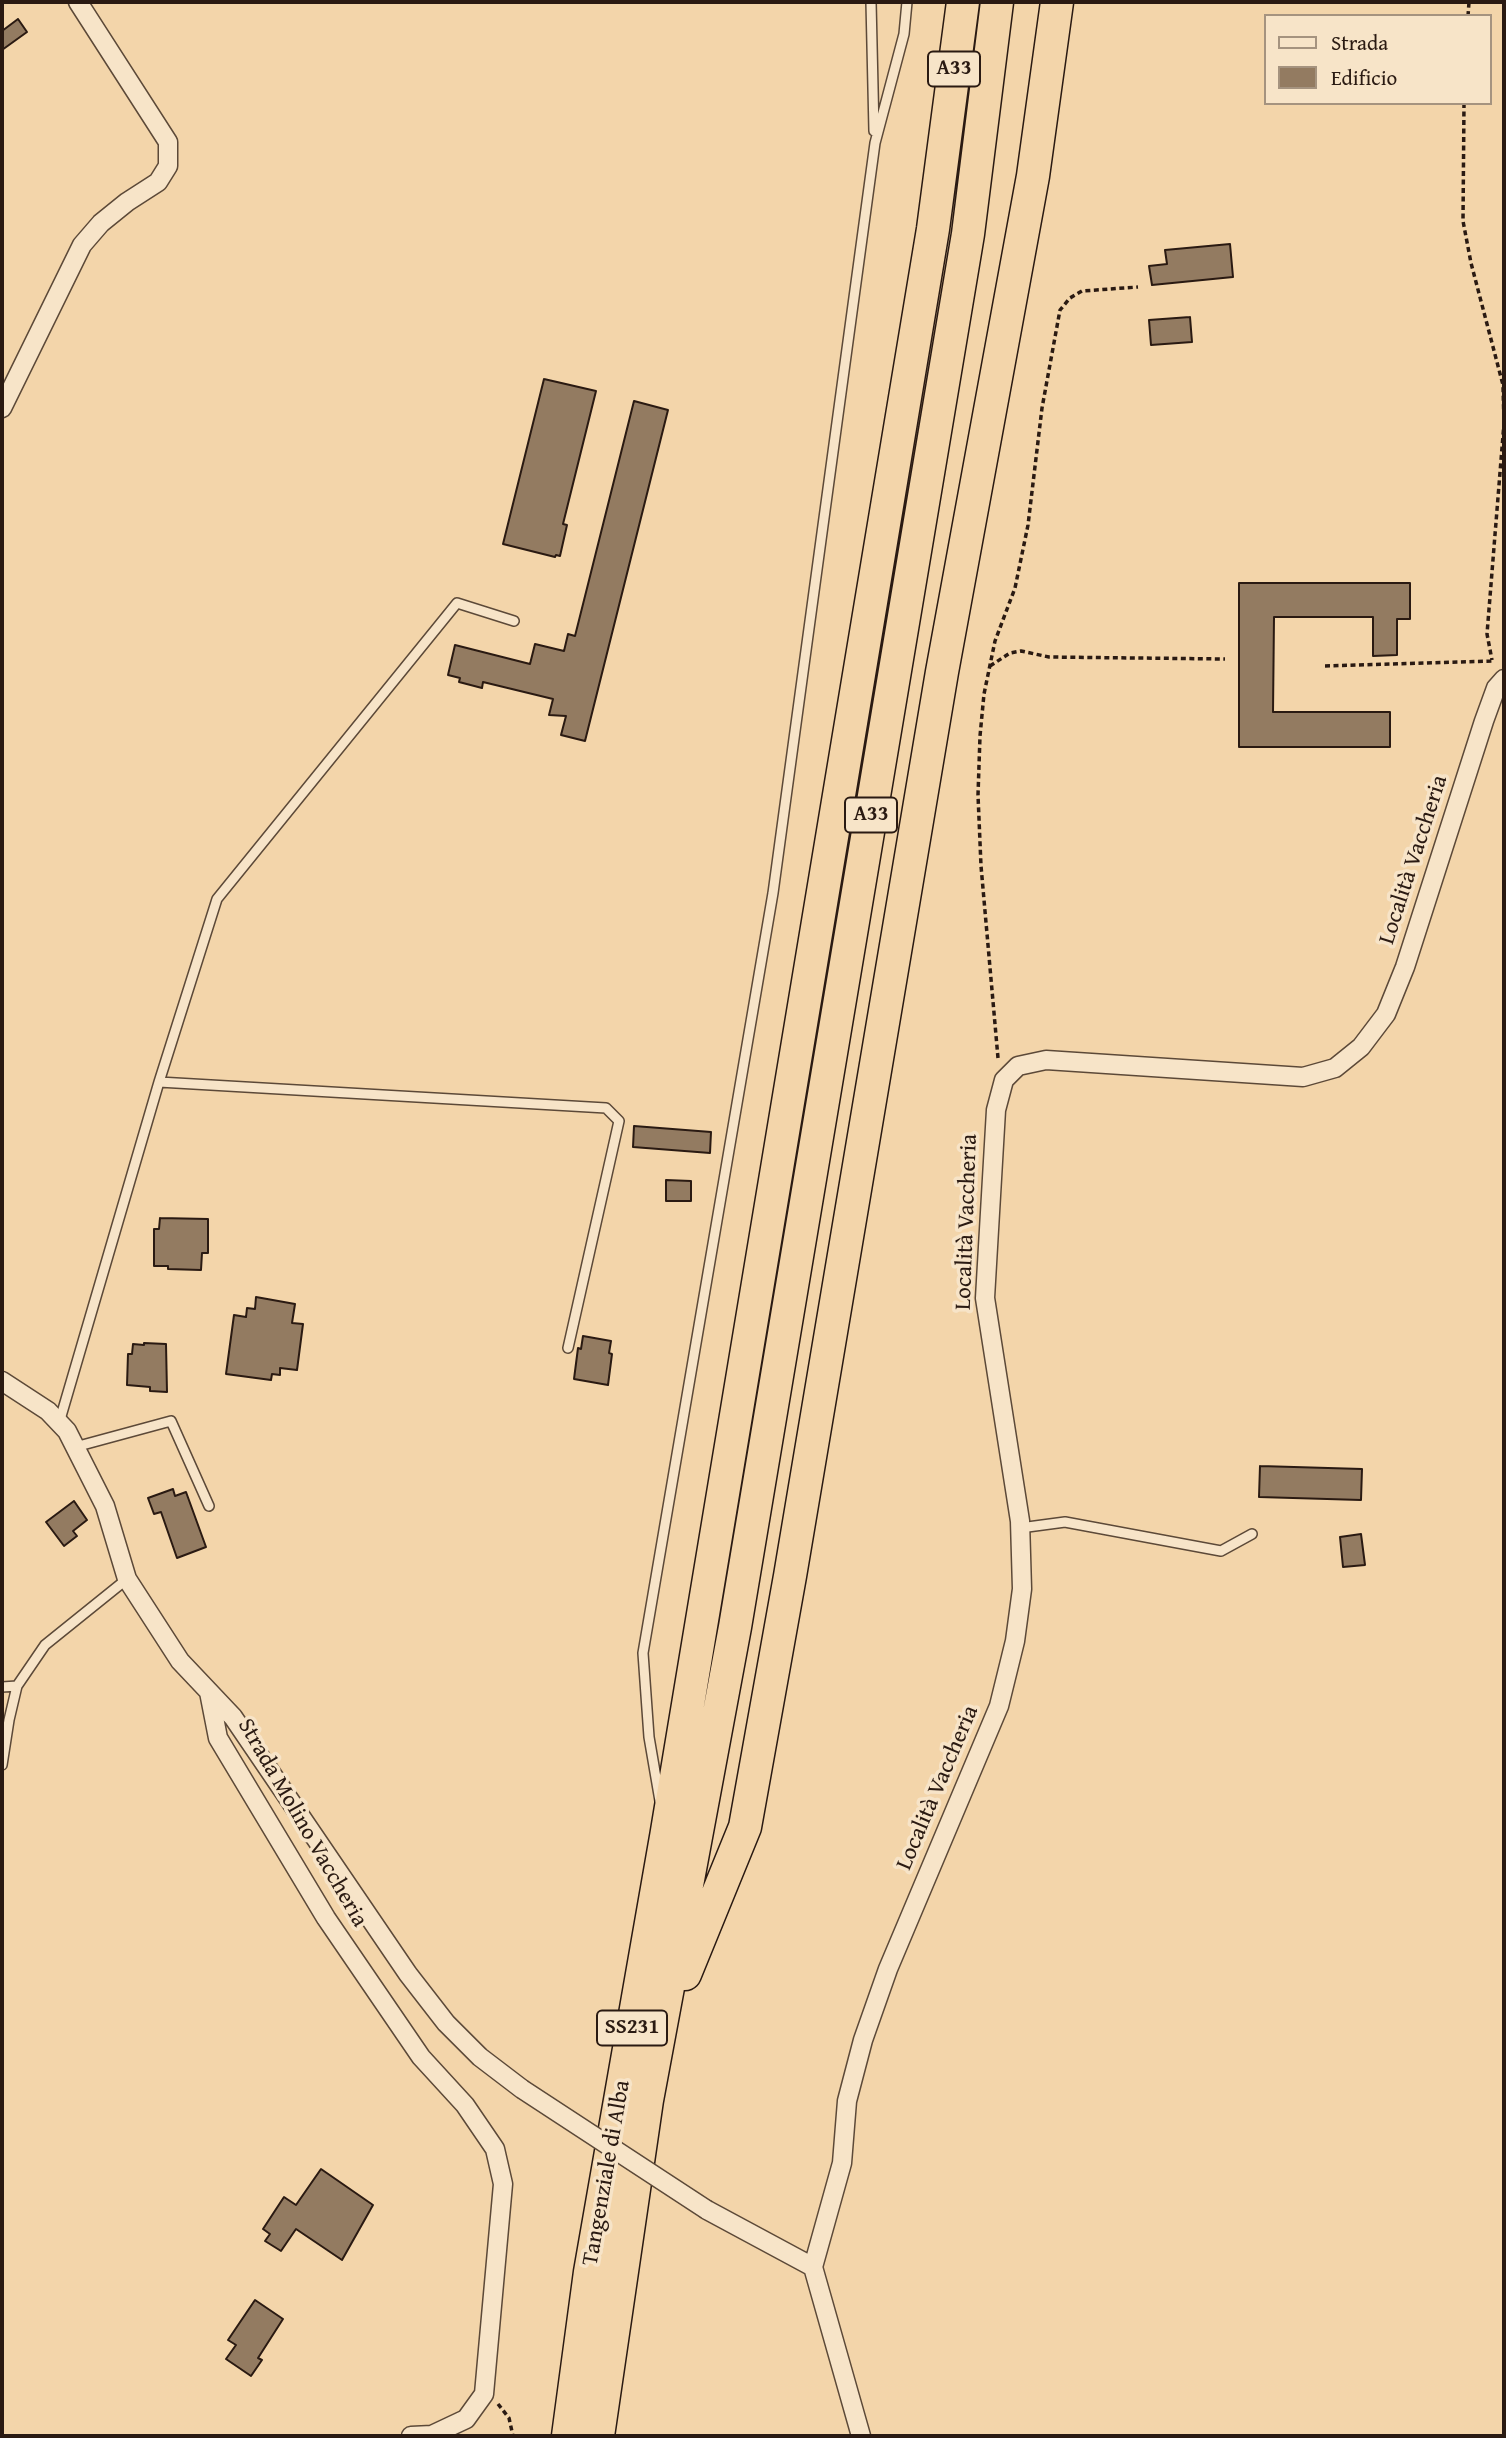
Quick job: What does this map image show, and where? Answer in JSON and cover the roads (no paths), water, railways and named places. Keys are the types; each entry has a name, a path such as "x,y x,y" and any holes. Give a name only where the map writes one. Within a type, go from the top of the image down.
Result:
{"highway":[{"name":"A33","path":"702,1621 933,229 962,2"},
{"name":"A33","path":"735,1627 968,234 997,2"},
{"path":"647,2100 688,1963 745,1827 790,1577 942,672 1033,176 1058,2"},
{"name":"Tangenziale di Alba","path":"568,2436 590,2272 702,1621"},
{"name":"SS231","path":"598,2436 647,2100 735,1627"}],"street":[{"path":"2,408 82,245 127,202 158,182 168,166 168,142 78,2"},
{"name":"Località Vaccheria","path":"813,2267 842,2163 847,2101 863,2040 888,1969 999,1706 1017,1628 1022,1589 1020,1528 985,1298 996,1110 1004,1080 1018,1066 1046,1060 1303,1077 1335,1068 1361,1047 1386,1014 1405,967 1484,721 1496,688 1504,679"},
{"path":"2,1381 48,1411 67,1432 105,1506 127,1579 180,1661 209,1692"},
{"name":"Strada Molino Vaccheria","path":"209,1692 233,1717 408,1974 446,2023 480,2057 522,2089 707,2210 813,2267"},
{"name":"Strada Molino Vaccheria","path":"209,1692 218,1738 326,1918 421,2057 465,2105 495,2149 503,2184 484,2394 466,2419 432,2435 411,2436"},
{"path":"813,2267 861,2436"}],"lane":[{"path":"871,2 875,144"},
{"path":"666,1837 649,1737 643,1653 773,893 875,144 904,34 908,2"},
{"path":"59,1423 159,1082 217,899 457,603 514,621"},
{"path":"159,1082 606,1108 619,1121 568,1348"},
{"path":"75,1447 171,1421 209,1506"},
{"path":"1020,1528 1065,1522 1221,1551 1252,1534"},
{"path":"2,1766 17,1686 45,1645 127,1579"},
{"path":"2,1687 17,1686"}]}
